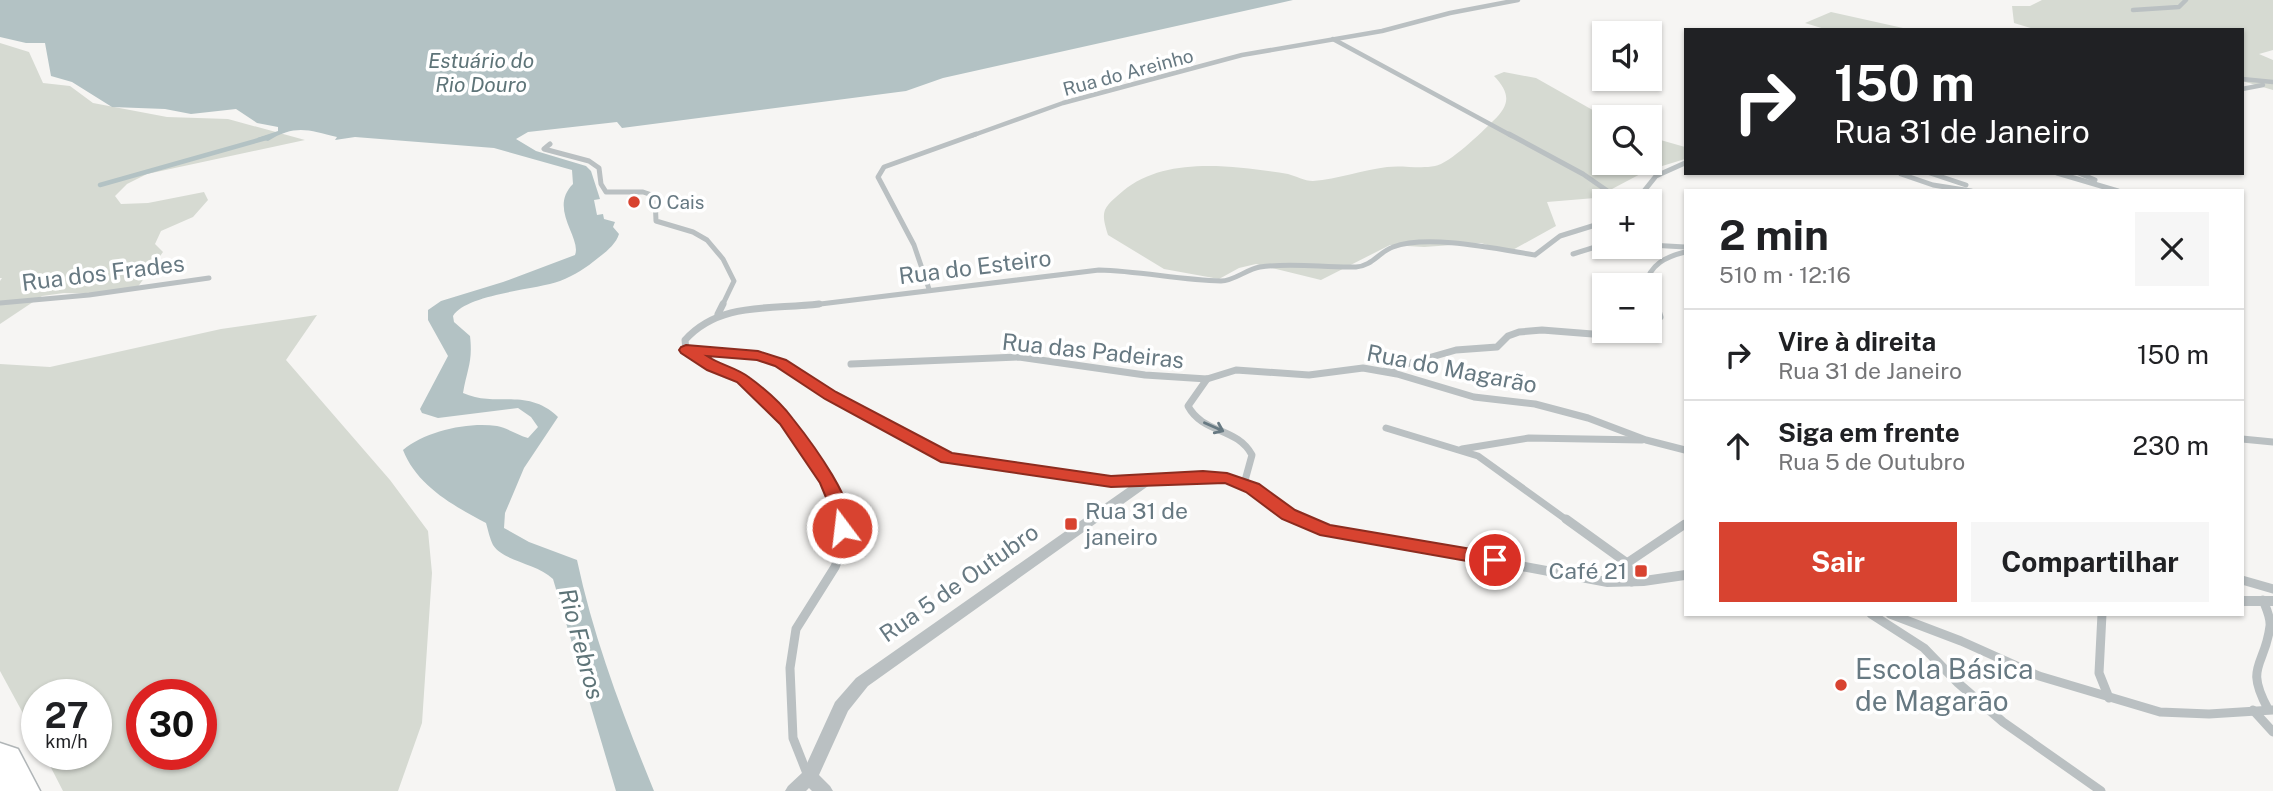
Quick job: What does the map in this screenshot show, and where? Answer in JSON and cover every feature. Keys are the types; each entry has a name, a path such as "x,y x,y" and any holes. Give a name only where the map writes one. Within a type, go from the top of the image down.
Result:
{"highway":[{"path":"0,764 14,791"}],"street":[{"name":"Rua do Areinho","path":"929,289 924,267 910,233 878,177 884,167 1063,103 1242,55 1382,31 1450,13 1518,0"},
{"path":"2133,10 2179,7 2186,0"},
{"path":"1332,39 1583,174 1605,189"},
{"path":"2244,79 2271,82"},
{"path":"2244,89 2271,82"},
{"path":"550,144 544,149 589,161 599,168 601,184 606,192 643,192 655,196 656,221 696,233 706,240 728,265 734,281 718,314 694,330 685,340 686,350"},
{"path":"1644,189 1662,173 1684,163"},
{"path":"1904,175 1933,185 1960,189"},
{"path":"1936,175 1971,189"},
{"path":"2065,175 2108,186"},
{"path":"2083,175 2114,189"},
{"name":"Rua do Esteiro","path":"718,314 1099,270 1139,271 1224,281 1258,267 1292,264 1359,267 1371,263 1392,247 1432,242 1458,243 1535,255 1560,236 1592,226"},
{"path":"1662,247 1684,250"},
{"path":"1573,254 1592,248"},
{"path":"1648,273 1659,259 1684,250"},
{"name":"Rua dos Frades","path":"0,303 89,295 209,278"},
{"path":"1382,372 1456,350 1497,347 1508,336 1517,332 1541,330 1592,334"},
{"path":"686,350 758,356 780,363 830,395 947,458 1111,481 1216,476 1244,484 1289,515 1327,530 1606,582 1632,582 1684,575"},
{"path":"686,350 713,367 742,379 786,421 828,483 841,512 844,544 835,567 796,629 790,668 793,738 809,777 824,791"},
{"name":"Rua das Padeiras","path":"851,364 1019,358 1207,379"},
{"name":"Rua do Magarão","path":"1207,379 1236,370 1309,375 1363,368 1474,397 1535,404 1588,418 1646,440 1684,450"},
{"path":"1207,379 1188,407 1190,413 1195,419 1245,442 1252,455 1244,484"},
{"path":"1386,428 1478,456 1626,563 1632,582"},
{"path":"1460,449 1529,438 1611,442 1646,440"},
{"path":"2244,439 2273,442"},
{"name":"Rua 5 de Outubro","path":"794,791 809,777 841,707 862,682 1148,480"},
{"path":"1626,563 1684,525"},
{"path":"2244,581 2270,597"},
{"path":"2244,601 2270,597"},
{"path":"2270,597 2271,624 2255,673 2257,689 2271,710"},
{"path":"1874,616 1924,648 1958,683 2003,722 2101,791"},
{"path":"1895,616 2039,676 2160,712 2208,714 2271,710"},
{"path":"2102,616 2099,673 2109,698"},
{"path":"2253,710 2273,732"}],"shaded area":[{"path":"2042,0 2273,0 2273,50 2259,54 2273,60 2273,90 2244,82 2244,28 2030,28 2014,23 2012,6 2030,6"},
{"path":"1831,12 1903,28 1821,28 1805,23"},
{"path":"0,43 29,52 43,83 70,86 93,103 167,117 228,119 305,140 147,174 127,184 115,196 121,204 148,203 204,192 208,200 193,217 161,231 155,244 163,252 137,288 103,294 64,293 42,296 0,324"},
{"path":"1504,72 1536,78 1592,110 1592,175 1638,175 1612,189 1592,189 1592,198 1547,202 1556,226 1509,252 1481,243 1424,247 1390,245 1321,280 1256,264 1239,268 1219,279 1164,269 1108,235 1104,220 1107,206 1140,180 1160,172 1180,168 1224,166 1288,174 1313,181 1387,167 1429,167 1441,164 1474,140 1499,115 1506,99 1503,88 1494,76"},
{"path":"1662,140 1684,147 1684,159 1662,166"},
{"path":"317,315 286,360 390,480 428,531 432,573 422,723 398,791 63,791 52,770 112,770 112,679 21,679 21,710 0,671 0,364 50,367 221,329"}],"water":[{"name":"Estuário do Rio Douro","path":"0,0 1293,0 943,78 906,91 622,128 617,122 528,132 516,139 536,151 586,166 591,171 600,199 594,200 597,215 603,214 604,219 615,222 613,227 619,234 604,253 565,279 486,298 460,309 453,316 454,322 470,336 470,359 463,393 487,399 535,403 558,417 524,468 505,513 504,528 529,542 577,560 610,677 654,791 616,791 553,579 538,569 498,551 492,543 486,523 438,494 417,474 403,450 412,443 447,429 473,425 497,426 528,438 538,427 531,417 518,408 438,418 422,413 420,409 448,356 428,320 428,310 441,301 503,282 575,255 574,240 564,213 566,194 573,184 572,170 494,148 355,137 335,140 337,137 302,130 286,132 268,141 257,138 278,131 278,127 257,123 236,109 191,114 165,109 112,107 72,82 51,76 45,43 26,43 0,37"}],"waterway":[{"path":"100,185 266,138"}],"place":[{"name":"O Cais","path":"634,202"},
{"name":"Rua 31 de janeiro","path":"1071,524"},
{"name":"Café 21","path":"1641,571"},
{"name":"Escola Básica de Magarão","path":"1841,685"}],"route":[{"path":"842,528 841,512 828,483 786,421 742,379 713,367 686,350 758,356 780,363 830,395 947,458 1111,481 1216,476 1227,478 1252,488 1289,515 1327,530 1495,560"}],"water label":[{"name":"Rio Febros","path":"581,644"}]}
